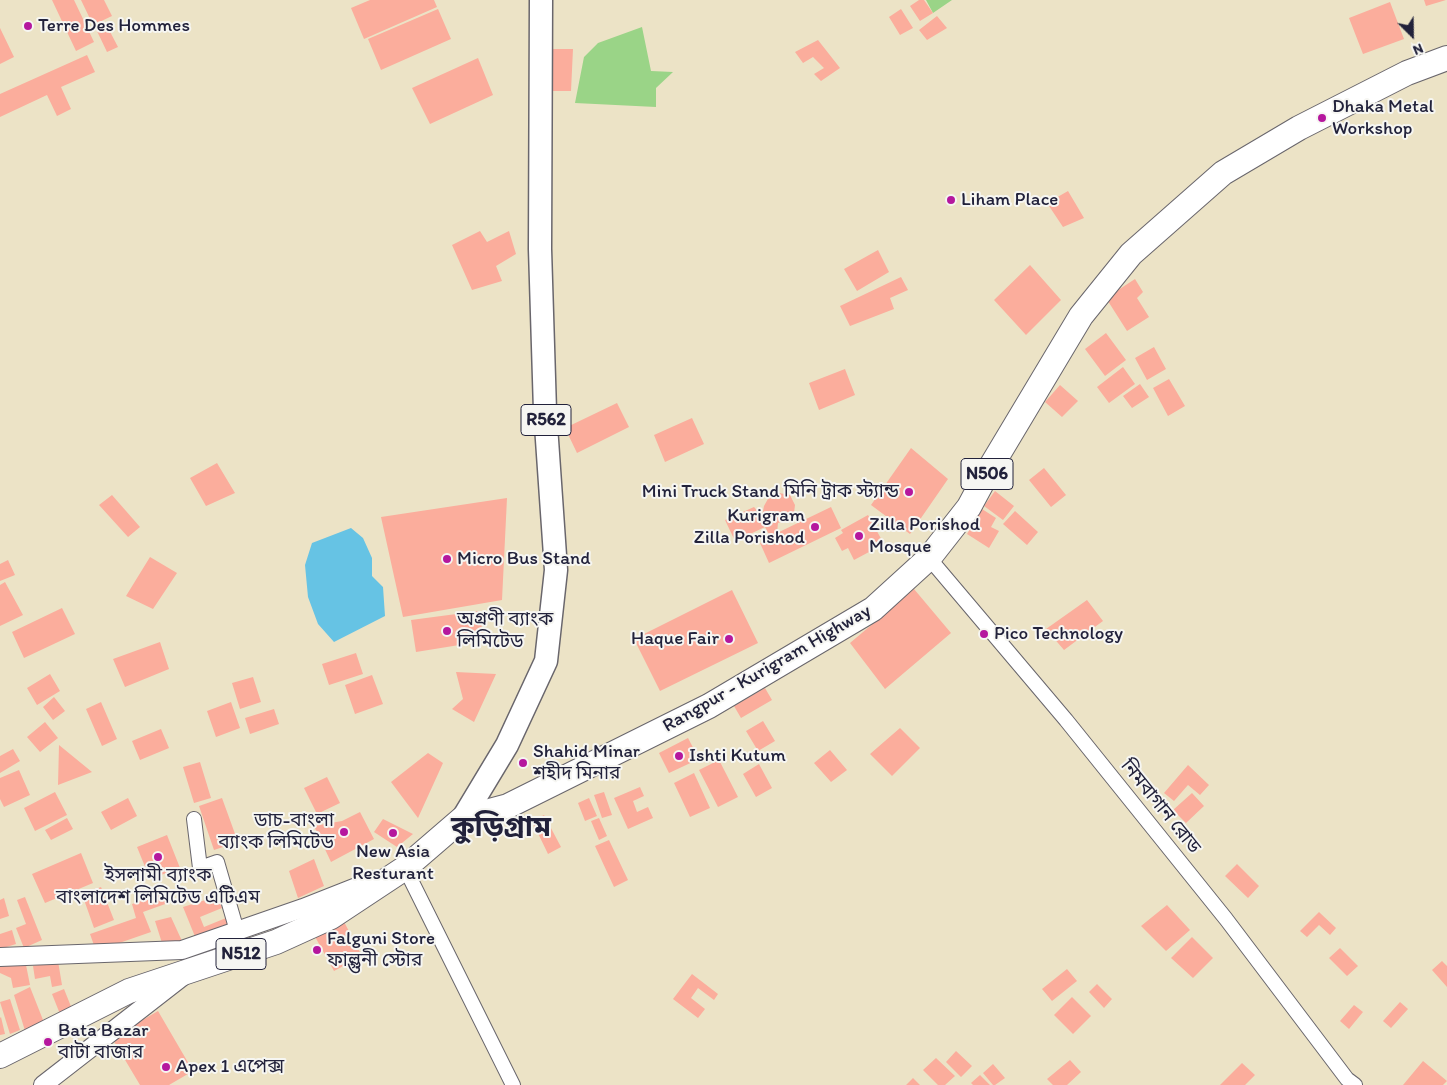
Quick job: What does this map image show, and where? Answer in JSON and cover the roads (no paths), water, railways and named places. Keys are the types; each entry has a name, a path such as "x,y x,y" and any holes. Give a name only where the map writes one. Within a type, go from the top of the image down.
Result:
{"highway":[{"name":"Rangpur - Kurigram Highway","path":"463,818 508,806 709,706 873,609 929,558 969,507 990,468 1081,316 1130,254 1223,173 1299,128 1407,73 1447,58"},
{"name":"N512","path":"0,1056 129,991 276,942 331,917 405,868 463,818"}],"main road":[{"name":"R562","path":"463,818 506,746 546,661 556,570 545,411 540,258 541,0"}],"street":[{"name":"নিমবাগান রোড","path":"929,558 1066,720 1226,919 1347,1079 1355,1085"},
{"path":"194,819 200,868 217,862 237,931"},
{"path":"0,957 182,950 303,908 405,868 513,1085"},
{"path":"46,1084 191,971"}],"water":[{"path":"351,528 363,538 372,558 372,576 383,587 385,616 334,642 318,624 308,597 305,565 312,543"}],"place":[{"name":"Terre Des Hommes","path":"28,26"},
{"name":"Dhaka Metal Workshop","path":"1322,118"},
{"name":"Liham Place","path":"951,200"},
{"name":"Mini Truck Stand মিনি ট্রাক স্ট্যান্ড","path":"909,492"},
{"name":"Kurigram Zilla Porishod","path":"815,527"},
{"name":"Zilla Porishod Mosque","path":"859,536"},
{"name":"Micro Bus Stand","path":"447,559"},
{"name":"অগ্রণী ব্যাংক লিমিটেড","path":"447,631"},
{"name":"Pico Technology","path":"984,634"},
{"name":"Haque Fair","path":"729,639"},
{"name":"Ishti Kutum","path":"679,756"},
{"name":"Shahid Minar শহীদ মিনার","path":"523,763"},
{"name":"ডাচ-বাংলা ব্যাংক লিমিটেড","path":"344,832"},
{"name":"New Asia Resturant","path":"393,833"},
{"name":"ইসলামী ব্যাংক বাংলাদেশ লিমিটেড এটিএম","path":"158,857"},
{"name":"Falguni Store ফাল্গুনী স্টোর","path":"317,950"},
{"name":"Bata Bazar বাটা বাজার","path":"48,1042"},
{"name":"Apex 1 এপেক্স","path":"166,1067"}],"district":[{"name":"কুড়িগ্রাম","path":"501,829"}]}
